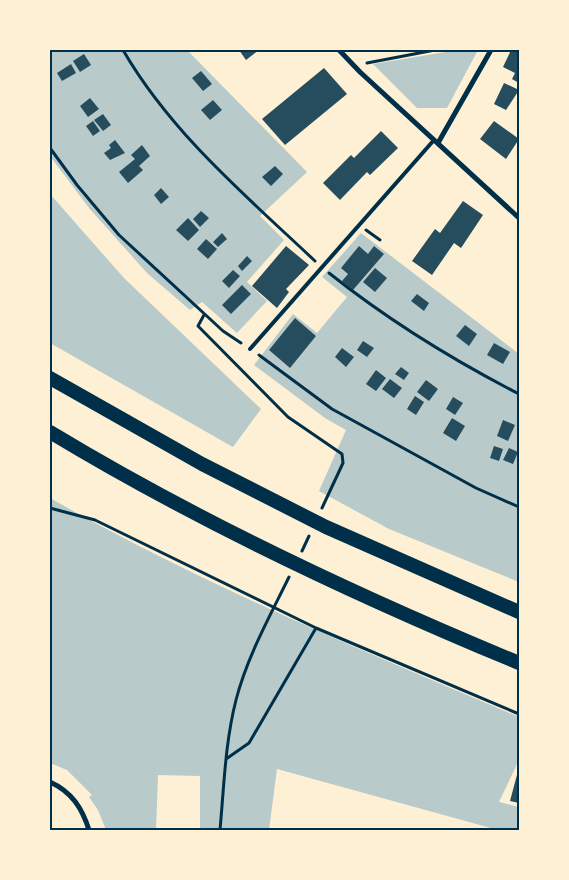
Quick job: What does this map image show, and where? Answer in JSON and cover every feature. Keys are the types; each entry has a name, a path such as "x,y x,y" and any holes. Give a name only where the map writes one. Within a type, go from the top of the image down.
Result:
{"highway":[{"path":"50,378 202,464 326,527 519,612"},
{"path":"50,432 213,522 318,574 519,663"}],"street":[{"path":"339,50 360,72 519,218"},
{"path":"436,141 491,50"},
{"path":"50,782 62,787 82,810 89,830"}],"lane":[{"path":"250,349 436,141"}],"path":[{"path":"123,50 141,80 174,124 322,267 399,324 491,380 519,394"},
{"path":"360,72 368,62 435,50"},
{"path":"50,148 77,185 119,235 223,331 332,409 476,488 519,507"},
{"path":"360,224 380,240"},
{"path":"204,315 198,326 257,386 288,417 342,454 343,463 339,474"},
{"path":"50,508 95,520 316,628 519,714"},
{"path":"225,759 248,743 316,628"},
{"path":"220,830 225,759 236,699 256,646"}],"shaded area":[{"path":"50,50 187,50 307,172 260,216 284,240 247,282 267,301 237,333 202,302 190,310 147,273 89,208 50,156"},
{"path":"458,50 478,50 447,108 417,108 373,64"},
{"path":"50,194 124,278 261,409 233,447 50,343"},
{"path":"361,233 519,354 519,582 389,529 319,491 346,430 325,418 254,365 293,314 317,333 347,297 322,277"},
{"path":"50,498 164,559 222,587 340,641 519,717 519,760 499,802 519,807 519,830 498,830 277,769 269,830 200,830 200,776 158,775 156,830 106,830 98,810 89,797 92,795 67,770 50,763"}],"building":[{"path":"239,50 259,50 246,60"},
{"path":"511,50 519,50 519,83 512,79 515,73 503,67"},
{"path":"84,54 91,65 80,72 73,61"},
{"path":"71,64 76,73 62,81 57,73"},
{"path":"324,68 347,94 285,145 262,119"},
{"path":"201,71 212,84 203,91 192,78"},
{"path":"504,83 519,90 506,110 494,104"},
{"path":"90,98 99,109 88,117 80,106"},
{"path":"213,100 222,110 210,120 201,110"},
{"path":"103,114 111,125 103,131 94,120"},
{"path":"93,121 100,131 93,136 86,126"},
{"path":"494,121 519,139 506,159 480,139"},
{"path":"381,131 398,148 370,175 367,172 340,200 323,183 351,155 354,158"},
{"path":"115,140 125,153 110,160 104,153 111,148 109,145"},
{"path":"142,145 150,156 139,166 143,170 128,183 119,172 135,159 131,155"},
{"path":"275,166 283,174 271,186 262,177"},
{"path":"161,188 169,197 161,204 154,195"},
{"path":"463,201 483,215 461,248 454,243 432,275 412,261 435,229 440,233"},
{"path":"201,211 209,218 200,227 193,219"},
{"path":"188,218 199,230 188,241 176,230"},
{"path":"222,233 227,239 218,247 213,242"},
{"path":"206,239 217,249 208,259 197,249"},
{"path":"286,246 309,265 286,289 289,292 277,308 252,286"},
{"path":"359,246 368,254 374,246 384,254 353,290 342,281 348,274 341,268"},
{"path":"247,256 252,261 242,271 238,266"},
{"path":"375,268 387,278 375,292 363,282"},
{"path":"233,270 240,276 229,288 222,281"},
{"path":"242,285 251,294 231,314 222,305"},
{"path":"417,294 429,303 424,311 411,301"},
{"path":"295,318 316,336 290,368 269,350"},
{"path":"465,325 477,334 469,346 456,336"},
{"path":"363,341 374,348 367,357 357,350"},
{"path":"494,343 510,352 503,364 487,355"},
{"path":"342,348 354,357 346,367 335,357"},
{"path":"401,367 409,373 404,380 395,374"},
{"path":"376,370 386,378 376,391 366,384"},
{"path":"390,379 402,388 394,398 382,389"},
{"path":"426,380 438,389 429,401 417,392"},
{"path":"415,396 424,402 416,415 407,409"},
{"path":"453,397 463,403 455,415 446,409"},
{"path":"452,418 465,426 456,441 443,433"},
{"path":"503,420 515,425 508,441 497,436"},
{"path":"494,446 503,449 499,461 490,458"},
{"path":"509,448 518,452 513,464 503,460"},
{"path":"519,771 519,803 510,801"}]}
